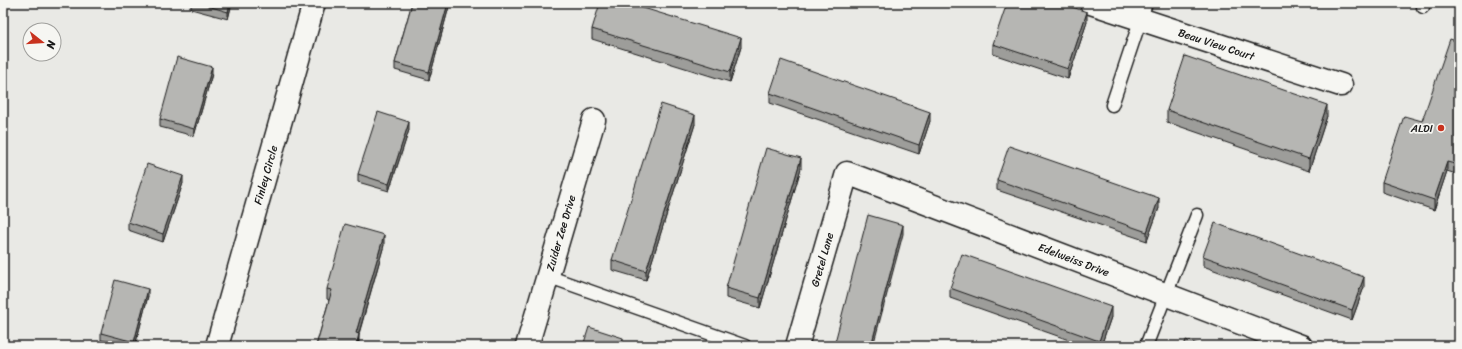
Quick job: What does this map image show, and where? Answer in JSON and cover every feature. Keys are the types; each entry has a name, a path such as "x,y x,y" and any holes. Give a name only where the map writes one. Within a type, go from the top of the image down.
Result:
{"street":[{"name":"Finley Circle","path":"217,346 314,3"},
{"name":"Beau View Court","path":"1091,3 1143,11 1341,85"},
{"name":"Zuider Zee Drive","path":"527,346 594,120"},
{"name":"Edelweiss Drive","path":"847,173 1301,346"},
{"name":"Gretel Lane","path":"797,346 847,173"}],"lane":[{"path":"1112,105 1143,11"},
{"path":"1146,346 1197,215"},
{"path":"548,276 745,346"}],"building":[{"path":"198,3 230,3 228,12"},
{"path":"412,3 448,3 429,72 395,63"},
{"path":"600,3 627,3 741,38 730,72 592,29"},
{"path":"1007,3 1060,3 1087,12 1068,69 993,44"},
{"name":"ALDI","path":"1450,39 1459,42 1459,165 1447,162 1434,200 1382,182 1404,116 1422,121"},
{"path":"1185,56 1327,105 1309,159 1167,110"},
{"path":"177,57 212,67 194,129 160,119"},
{"path":"781,60 930,112 919,145 770,93"},
{"path":"661,104 695,115 646,271 612,260"},
{"path":"378,112 409,122 389,184 358,174"},
{"path":"1009,146 1159,198 1147,232 997,180"},
{"path":"766,148 801,158 760,298 726,288"},
{"path":"147,164 183,176 163,234 128,222"},
{"path":"868,215 903,225 871,346 834,346"},
{"path":"1215,223 1364,277 1352,310 1203,256"},
{"path":"345,224 384,235 356,333 359,334 356,346 316,346 332,290 327,289"},
{"path":"962,254 1111,307 1099,341 950,288"},
{"path":"115,280 148,289 134,342 101,333"},
{"path":"589,327 623,338 620,346 583,346"},
{"path":"1186,340 1203,346 1184,346"}],"place":[{"name":"ALDI","path":"1441,128"}]}
